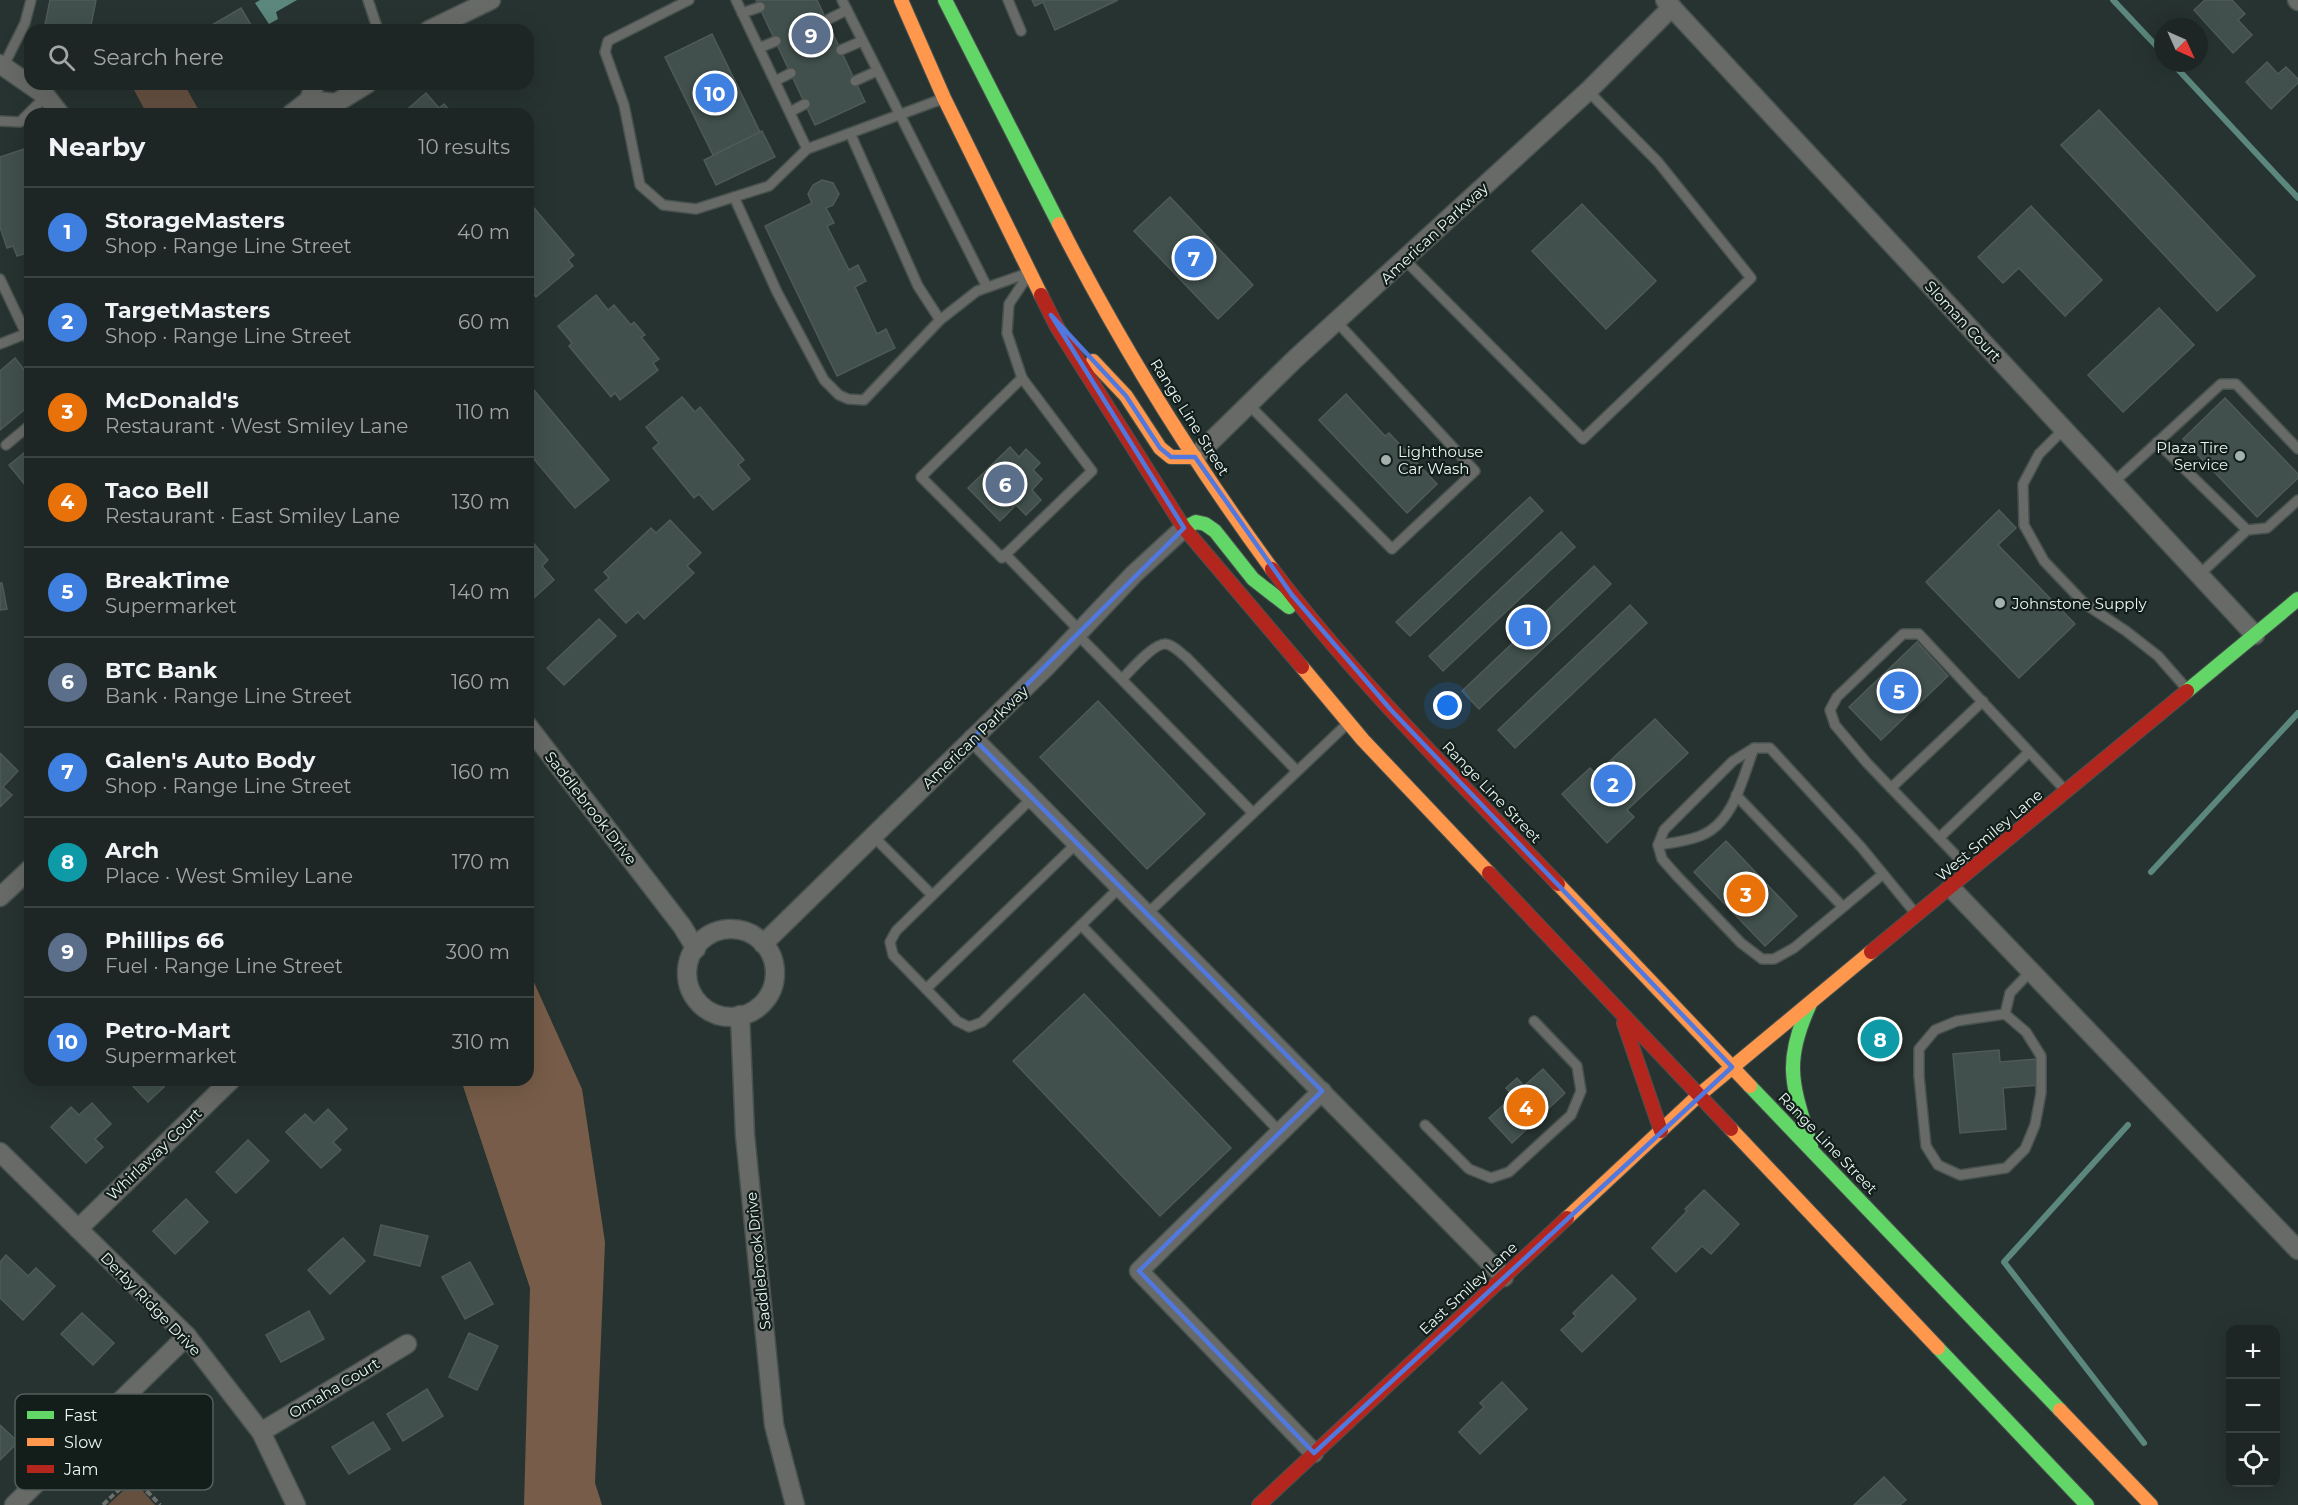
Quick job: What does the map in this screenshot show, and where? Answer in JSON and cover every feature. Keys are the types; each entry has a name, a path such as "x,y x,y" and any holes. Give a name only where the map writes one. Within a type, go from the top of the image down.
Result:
{"main road":[{"path":"901,0 944,98 1051,315 1184,528 1348,723 2087,1505"},
{"name":"Range Line Street","path":"945,0 1094,293 1195,457 1292,595 1391,710 2151,1505"},
{"path":"1051,315 1126,396 1160,448 1171,457 1195,457"},
{"path":"1184,528 1196,522 1205,524 1215,531 1252,579 1331,640"},
{"name":"West Smiley Lane","path":"1699,1095 2298,599"},
{"path":"1810,1004 1797,1032 1792,1057 1795,1093 1813,1151"},
{"path":"1620,1012 1661,1131"},
{"name":"East Smiley Lane","path":"1259,1505 1699,1095"}],"street":[{"path":"441,24 491,0"},
{"name":"American Parkway","path":"1195,457 1248,404 1588,91 1668,3"},
{"name":"Sloman Court","path":"1668,3 2255,635"},
{"path":"2,65 24,80"},
{"path":"37,90 46,96 55,108"},
{"path":"297,108 312,92 336,104 358,90"},
{"name":"American Parkway","path":"763,944 973,738 1134,574 1184,528"},
{"name":"Saddlebrook Drive","path":"534,734 682,926 696,949"},
{"path":"973,738 1504,1277"},
{"path":"0,897 24,875"},
{"path":"1951,888 2298,1250"},
{"path":"723,928 739,928 752,933 763,944 772,954 777,969 775,985 768,999 755,1011 724,1018 703,1008 692,996 687,982 687,962 705,936 723,928"},
{"name":"Saddlebrook Drive","path":"740,1015 745,1135 774,1425 795,1505"},
{"name":"Whirlaway Court","path":"78,1229 225,1086"},
{"path":"1314,1453 1139,1271 1322,1091"},
{"name":"Derby Ridge Drive","path":"0,1152 187,1336 261,1432 296,1505"},
{"path":"128,1394 187,1336"},
{"name":"Omaha Court","path":"261,1432 406,1344"},
{"path":"14,1505 29,1490"}],"lane":[{"path":"24,24 31,0"},
{"path":"368,0 376,24"},
{"path":"689,0 608,41 606,52 624,105 640,185 663,205 696,209 769,186 807,149 944,98"},
{"path":"736,0 807,149"},
{"path":"842,0 898,115 987,287"},
{"path":"1008,0 1022,31"},
{"path":"742,13 759,7"},
{"path":"827,20 847,10"},
{"path":"2,65 24,25"},
{"path":"759,48 776,41"},
{"path":"841,50 862,41"},
{"path":"855,81 877,71"},
{"path":"775,81 790,73"},
{"path":"1404,259 1583,439 1751,278 1658,162 1588,91"},
{"path":"34,108 46,96"},
{"path":"789,112 805,104"},
{"path":"0,121 20,122 24,118"},
{"path":"850,133 918,286 940,320"},
{"path":"735,197 777,292 824,380 839,395 848,399 864,400 940,320 977,291 1030,272"},
{"path":"1022,378 921,477 1002,558 1092,471 1022,378 1007,333 1009,304 1030,272"},
{"path":"0,279 24,330"},
{"path":"1248,404 1392,549 1475,471 1337,322"},
{"path":"0,344 24,339"},
{"path":"2114,482 2220,384 2236,384 2298,449"},
{"path":"2064,429 2039,454 2024,484 2024,525 2044,561 2085,604 2158,656 2188,691"},
{"path":"6,445 24,430"},
{"path":"2157,442 2247,530"},
{"path":"2200,574 2247,530 2267,528 2298,500"},
{"path":"1005,554 1122,679 1253,813"},
{"path":"1971,871 1891,788 1835,725 1830,710 1837,697 1903,634 1919,634 2067,792"},
{"path":"1122,679 1156,646 1164,643 1171,646 1186,657 1297,771"},
{"path":"1891,788 1983,702"},
{"path":"1147,914 1348,723"},
{"path":"1658,845 1699,837 1717,827 1731,808 1754,748"},
{"path":"1883,874 1794,948 1774,959 1762,959 1741,943 1677,876 1662,859 1658,845 1664,830 1733,760 1754,748 1770,748 1883,874 1917,916"},
{"path":"1939,838 2029,752"},
{"path":"1736,795 1843,907"},
{"path":"1032,798 896,931 890,942 893,955 957,1021 969,1027 981,1022 1120,887"},
{"path":"873,836 932,895"},
{"path":"926,989 1077,843"},
{"path":"1081,925 1280,1132"},
{"path":"2006,1014 2010,993 2031,971"},
{"path":"2006,1014 2026,1032 2041,1056 2041,1093 2035,1125 2025,1149 2006,1168 1960,1175 1938,1165 1926,1146 1919,1076 1919,1049 1935,1030 1957,1021 2006,1014"},
{"path":"1425,1125 1469,1169 1491,1178 1509,1172 1570,1115 1581,1091 1577,1066 1534,1021"}],"path":[{"path":"103,1505 119,1490"},
{"path":"146,1490 160,1505"}],"highlighted area":[{"path":"1051,315 1126,396 1160,448 1171,457 1195,457 1292,595 1391,710 1732,1067 1314,1453 1139,1271 1322,1091 973,738 1184,528"}],"shaded area":[{"path":"260,0 297,0 276,12 278,19 269,24 255,3"},
{"path":"134,90 187,90 198,108 144,108"},
{"path":"534,982 582,1089 605,1242 595,1483 602,1505 524,1505 530,1288 463,1086 534,1086"},
{"path":"124,1490 142,1490 155,1505 108,1505"}],"building":[{"path":"50,0 96,0 91,24 45,24"},
{"path":"756,0 817,0 865,102 815,125"},
{"path":"1032,0 1118,0 1055,30 1043,2 1035,6"},
{"path":"2205,0 2232,0 2245,14 2238,20 2252,35 2233,53 2208,25 2208,18 2201,18 2194,10"},
{"path":"241,8 250,24 214,24"},
{"path":"712,34 760,132 713,155 665,57"},
{"path":"2267,62 2278,74 2286,67 2298,79 2298,83 2271,109 2246,82"},
{"path":"426,93 439,108 409,108"},
{"path":"2099,110 2255,276 2217,311 2061,145"},
{"path":"762,131 775,157 716,185 704,160"},
{"path":"24,149 24,254 17,256 13,246 7,248 0,227 0,157"},
{"path":"822,180 833,183 839,194 833,205 826,208 834,223 827,226 849,270 858,265 866,281 855,287 877,334 886,329 895,348 837,376 765,226 812,203 808,194 813,185"},
{"path":"1170,197 1253,285 1218,319 1134,231"},
{"path":"1582,204 1656,281 1606,329 1532,251"},
{"path":"2031,206 2102,280 2065,316 2019,268 2003,283 1978,257"},
{"path":"534,208 574,255 568,260 573,266 536,297 534,295"},
{"path":"596,295 608,310 614,305 631,325 634,322 645,335 641,337 659,359 653,363 658,370 620,400 615,393 611,397 569,346 572,343 558,326"},
{"path":"2159,308 2194,345 2123,412 2088,375"},
{"path":"15,358 24,369 24,410 0,430 0,371"},
{"path":"534,390 609,480 575,508 534,459"},
{"name":"Lighthouse Car Wash","path":"1346,394 1385,436 1389,433 1437,484 1407,513 1319,420"},
{"path":"682,397 695,412 700,407 744,460 738,465 750,479 713,510 699,494 694,498 653,448 659,443 646,427"},
{"name":"Plaza Tire Service","path":"2225,398 2298,474 2298,478 2257,517 2183,439"},
{"path":"1010,447 1019,457 1026,449 1040,463 1033,470 1042,479 1032,490 1041,500 1026,515 1016,505 1000,521 968,488"},
{"path":"24,453 24,484 9,465"},
{"path":"1530,497 1543,511 1410,636 1396,622"},
{"name":"Johnstone Supply","path":"1999,510 2016,528 1998,545 2075,624 2019,678 1926,582"},
{"path":"670,520 701,553 687,566 694,573 644,619 638,612 626,623 595,590 609,578 604,572 651,528 656,533"},
{"path":"1561,532 1575,547 1443,671 1429,656"},
{"path":"534,544 548,560 542,566 554,580 534,598"},
{"path":"1594,566 1611,584 1479,709 1462,691"},
{"path":"0,583 2,583 7,609 0,610"},
{"path":"1630,605 1647,623 1515,748 1498,730"},
{"path":"599,619 616,636 564,685 547,668"},
{"path":"1917,642 1948,676 1881,740 1849,707"},
{"path":"1098,701 1205,814 1147,869 1040,757"},
{"path":"1655,719 1688,753 1627,810 1634,817 1607,843 1562,794 1590,768 1596,774"},
{"path":"0,753 18,771 3,787 12,795 0,807"},
{"path":"1726,841 1797,916 1765,946 1694,872"},
{"path":"1084,994 1231,1148 1160,1216 1013,1061"},
{"path":"1999,1050 2000,1062 2038,1059 2040,1085 2003,1088 2006,1129 1960,1133 1953,1054"},
{"path":"1543,1069 1565,1093 1512,1143 1489,1118 1513,1096 1506,1088 1517,1078 1524,1086"},
{"path":"133,1086 163,1086 148,1102"},
{"path":"92,1103 111,1124 95,1139 103,1147 86,1163 51,1127 71,1107 79,1115"},
{"path":"328,1109 347,1129 333,1142 341,1150 321,1168 286,1132 305,1114 314,1123"},
{"path":"248,1140 269,1161 236,1193 216,1172"},
{"path":"1704,1190 1739,1224 1711,1254 1702,1246 1676,1272 1652,1248"},
{"path":"186,1199 208,1222 175,1254 153,1231"},
{"path":"381,1225 428,1236 420,1266 374,1255"},
{"path":"343,1238 365,1261 330,1294 308,1270"},
{"path":"6,1255 28,1276 36,1268 55,1286 23,1320 0,1298 0,1262"},
{"path":"470,1262 493,1304 465,1319 442,1277"},
{"path":"1612,1275 1636,1299 1582,1352 1561,1330 1576,1316 1573,1313"},
{"path":"309,1311 324,1339 281,1362 266,1335"},
{"path":"82,1313 114,1343 93,1365 61,1334"},
{"path":"469,1333 498,1346 477,1390 449,1377"},
{"path":"1502,1382 1527,1409 1480,1454 1459,1432 1484,1407 1480,1403"},
{"path":"427,1389 443,1416 403,1441 387,1414"},
{"path":"373,1422 390,1449 349,1474 332,1447"},
{"path":"0,1425 15,1439 15,1445 0,1460"},
{"path":"1884,1477 1906,1500 1900,1505 1854,1505"}],"waterway":[{"path":"2113,0 2154,43"},
{"path":"2180,72 2298,198"},
{"path":"2151,872 2298,713"},
{"path":"2128,1125 2004,1262 2144,1443"}],"traffic: fast":[{"path":"945,0 1059,224"},
{"path":"1184,528 1196,522 1205,524 1215,531 1253,579 1289,607"},
{"path":"2187,691 2298,599"},
{"path":"1810,1004 1796,1043 1793,1075 1799,1107 1811,1146"},
{"path":"1750,1086 2060,1410"},
{"path":"1938,1348 2087,1505"}],"traffic: slow":[{"path":"901,0 944,98 1041,295"},
{"path":"1059,224 1082,269 1158,401 1242,528 1272,569"},
{"path":"1093,361 1126,396 1160,448 1171,457 1195,457"},
{"path":"1302,667 1363,740 1489,873"},
{"path":"1558,884 1750,1086"},
{"path":"1567,1218 1699,1095 1871,952"},
{"path":"1731,1129 1938,1348"},
{"path":"2060,1410 2151,1505"}],"traffic: jam":[{"path":"1041,295 1057,327 1184,528 1302,667"},
{"path":"1272,569 1339,652 1374,691 1558,884"},
{"path":"1871,952 2187,691"},
{"path":"1489,873 1731,1129"},
{"path":"1624,1023 1661,1131"},
{"path":"1259,1505 1567,1218"}],"place":[{"name":"Phillips 66","path":"811,35"},
{"name":"Petro-Mart","path":"715,93"},
{"name":"Galen's Auto Body","path":"1194,258"},
{"name":"Plaza Tire Service","path":"2240,456"},
{"name":"Lighthouse Car Wash","path":"1386,460"},
{"name":"BTC Bank","path":"1005,484"},
{"name":"Johnstone Supply","path":"2000,603"},
{"name":"StorageMasters","path":"1528,627"},
{"name":"BreakTime","path":"1899,691"},
{"name":"TargetMasters","path":"1613,784"},
{"name":"McDonald's","path":"1746,894"},
{"name":"Arch","path":"1880,1039"},
{"name":"Taco Bell","path":"1526,1107"}]}
